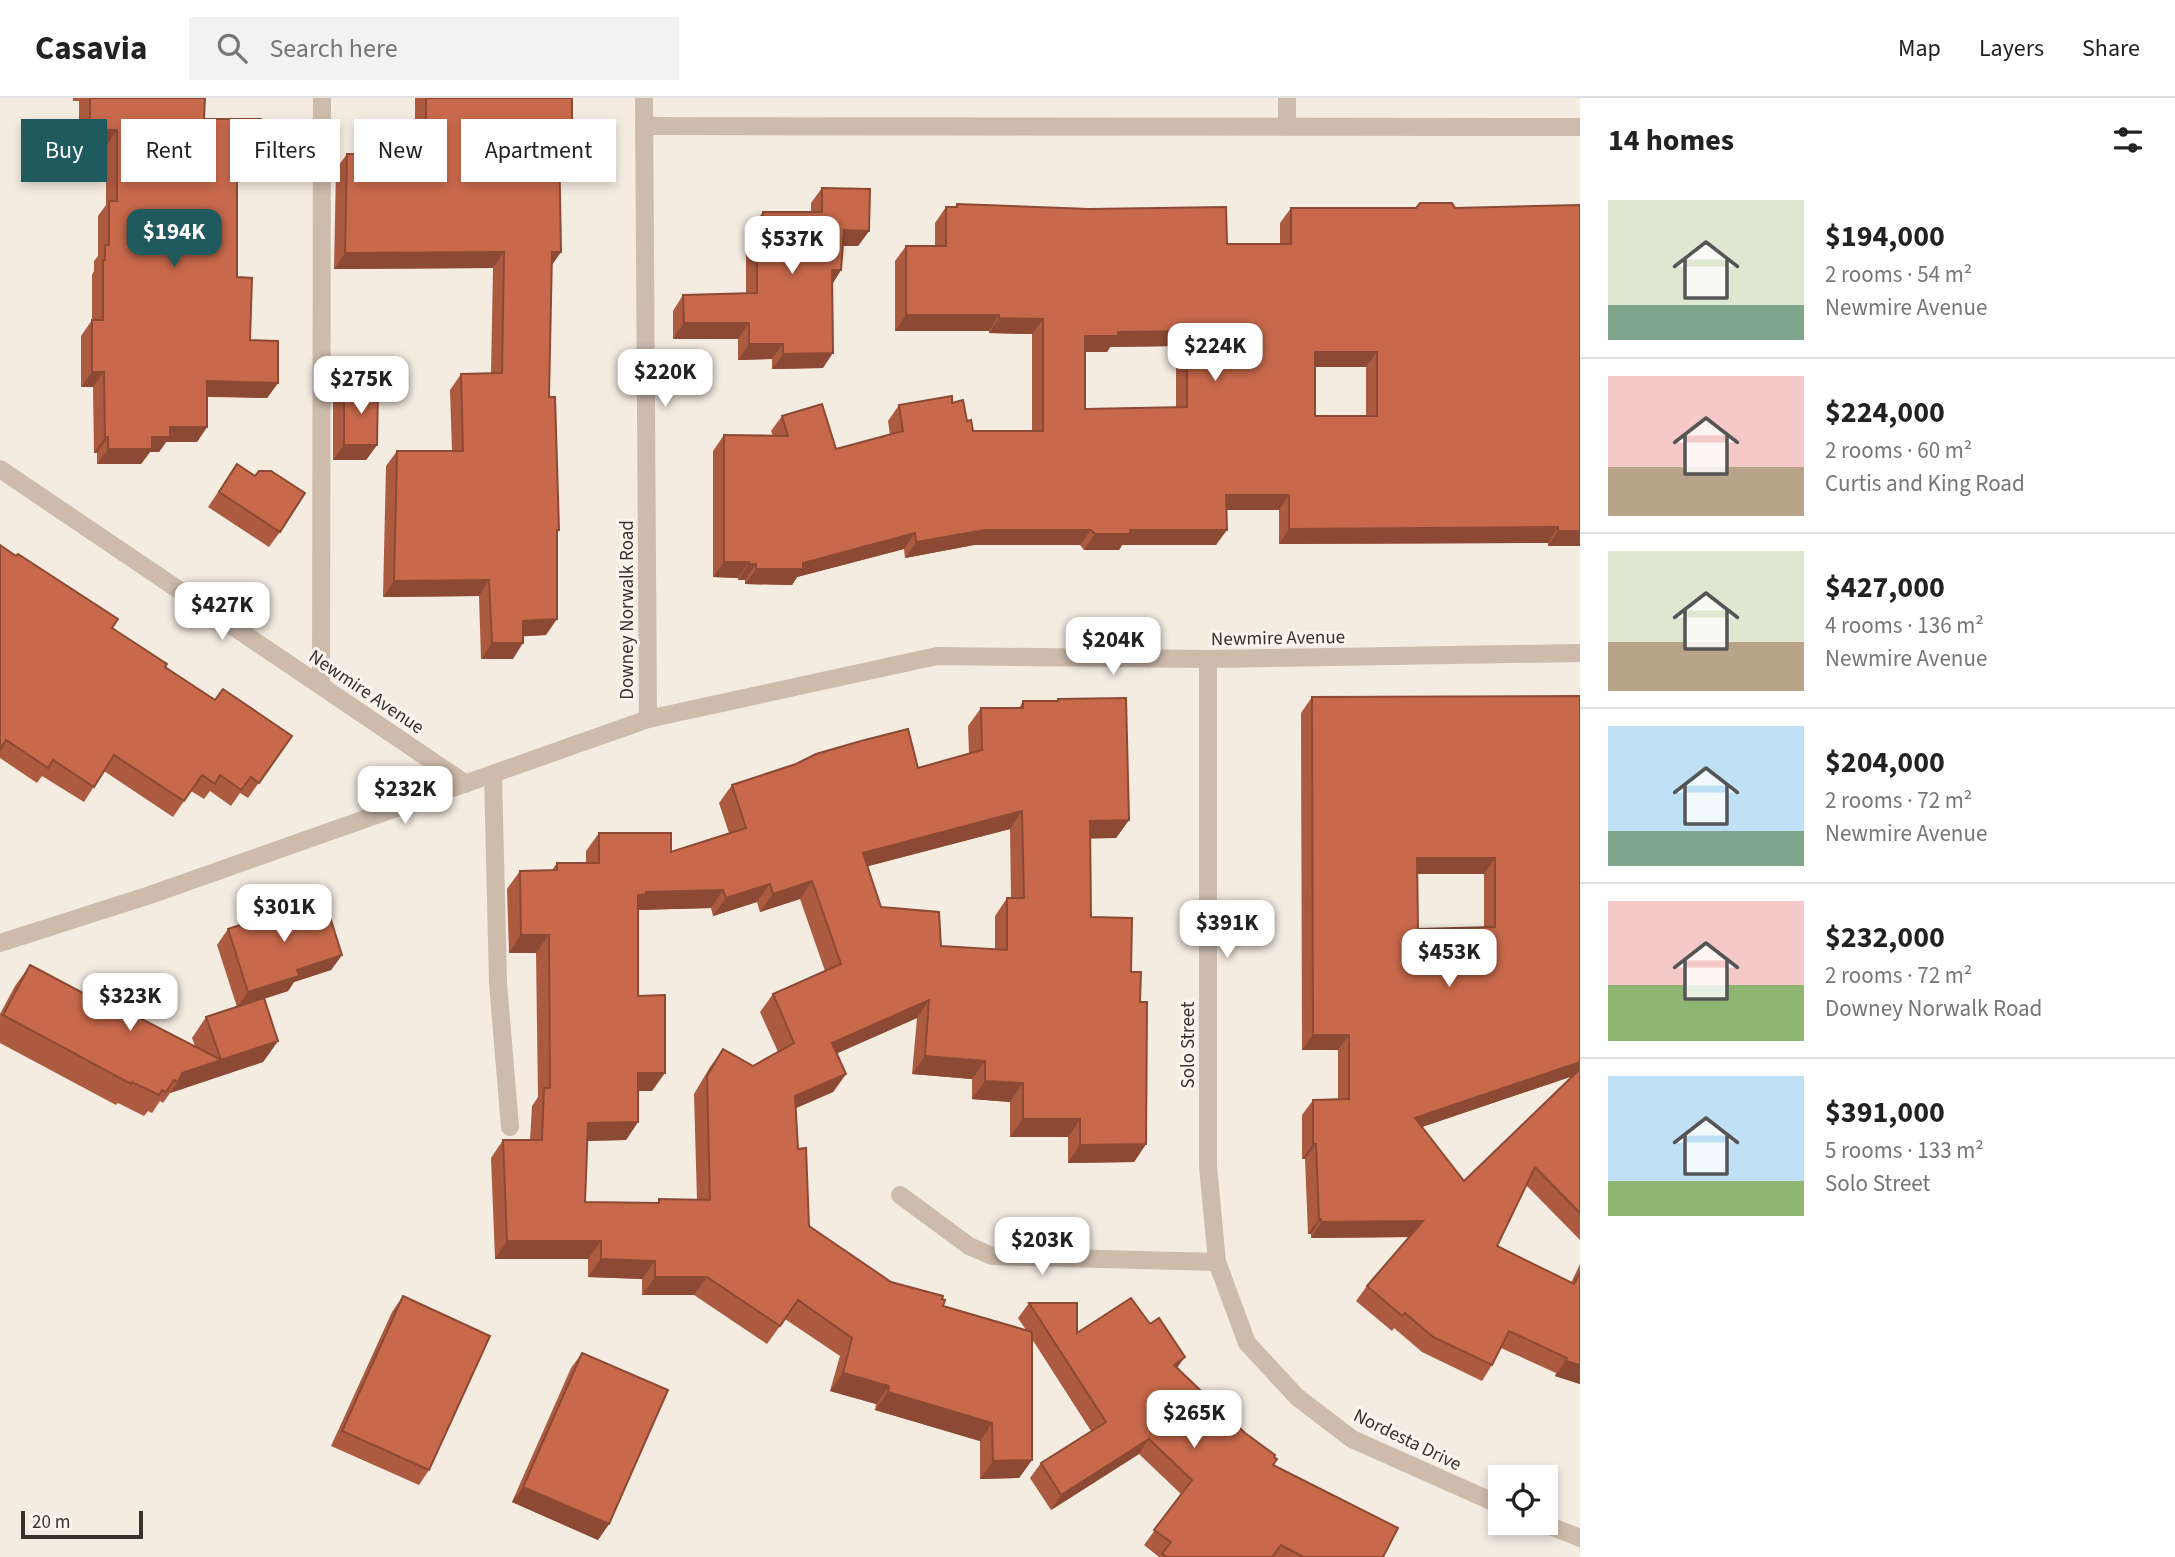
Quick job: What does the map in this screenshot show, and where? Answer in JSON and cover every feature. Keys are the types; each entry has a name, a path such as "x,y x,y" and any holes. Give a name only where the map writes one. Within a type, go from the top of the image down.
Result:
{"street":[{"path":"321,685 322,98"},
{"name":"Downey Norwalk Road","path":"0,943 150,895 648,719 644,98"},
{"path":"1287,98 1287,127"},
{"path":"644,126 1580,127"},
{"name":"Newmire Avenue","path":"0,469 466,784"},
{"name":"Newmire Avenue","path":"648,719 937,656 1209,659 1580,653"},
{"name":"Solo Street","path":"1209,659 1208,1166 1217,1262"},
{"path":"494,774 498,983 510,1127"},
{"path":"900,1195 970,1246 992,1256 1217,1262"},
{"name":"Nordesta Drive","path":"1217,1262 1247,1343 1297,1397 1352,1439 1488,1500"},
{"path":"1558,1529 1580,1538"}],"building":[{"path":"90,98 205,98 204,119 121,119 121,182 216,182 216,119 230,119 230,182 237,182 237,277 252,278 250,340 278,341 278,383 207,381 207,427 170,427 170,437 152,437 152,449 108,449 108,437 105,437 104,372 92,372 92,320 103,320 103,260 105,245 109,245 109,201 117,201 117,130 107,130 107,119 90,119"},
{"path":"426,98 572,98 572,119 461,119 461,182 560,182 561,252 552,252 549,397 555,397 559,530 557,619 523,621 523,643 492,643 489,580 394,581 397,451 463,451 461,374 502,373 504,252 345,253 347,154 354,154 354,182 447,182 447,119 426,119"},
{"path":"822,188 870,189 869,231 844,230 841,270 832,270 833,353 783,354 783,344 749,344 749,323 684,323 683,295 757,293 757,232 763,232 763,212 822,212"},
{"path":"1420,203 1452,203 1455,208 1580,205 1580,531 1558,531 1558,527 1289,529 1289,495 1226,495 1227,530 1130,530 1130,534 1095,534 1091,530 985,530 916,542 915,533 803,563 803,569 756,569 756,564 749,562 724,562 724,435 788,436 782,416 822,404 836,449 903,431 899,405 952,396 952,403 963,400 967,421 971,420 973,431 1043,431 1043,319 999,318 999,315 906,315 906,246 946,246 946,207 957,207 957,204 1089,209 1226,207 1227,244 1291,244 1291,208 1416,208","holes":["1187,331 1187,407 1085,409 1085,336 1118,336 1118,332","1315,352 1377,352 1377,416 1315,416"]},
{"path":"344,386 378,387 377,445 344,445"},
{"path":"237,464 255,476 259,471 271,471 305,493 280,532 219,492"},
{"path":"0,545 118,619 112,628 215,700 223,689 292,736 259,783 251,777 241,790 220,775 215,784 202,775 184,801 114,755 94,787 53,760 48,768 6,740 0,750"},
{"path":"1580,696 1580,1062 1415,1118 1464,1181 1580,1069 1580,1213 1535,1167 1497,1246 1574,1284 1580,1272 1580,1365 1566,1361 1567,1358 1509,1331 1492,1365 1433,1337 1405,1313 1402,1316 1367,1286 1423,1221 1321,1222 1319,1219 1316,1144 1313,1144 1313,1100 1349,1099 1349,1035 1313,1035 1312,697","holes":["1417,858 1495,858 1495,927 1418,929"]},
{"path":"1126,698 1129,820 1090,821 1091,917 1132,918 1131,972 1141,972 1140,1002 1147,1002 1146,1144 1080,1145 1080,1119 1023,1119 1023,1083 985,1081 985,1061 925,1056 929,1000 832,1043 846,1074 795,1096 798,1149 806,1148 809,1226 891,1282 943,1296 943,1306 1032,1332 1032,1460 993,1461 992,1423 888,1392 889,1386 843,1373 852,1338 798,1300 780,1326 707,1277 655,1277 655,1261 601,1259 601,1241 507,1241 503,1140 542,1140 544,1088 550,1088 549,935 521,935 520,871 557,870 557,863 599,863 599,833 671,833 671,852 746,828 732,785 796,764 816,754 908,729 918,768 982,750 981,708 1023,708 1023,701","holes":["1022,811 1024,898 1007,898 1007,950 941,946 939,912 881,907 863,853","812,881 841,964 773,994 794,1043 753,1066 723,1049 707,1076 710,1200 659,1199 659,1203 585,1202 588,1123 638,1122 638,1073 665,1073 665,995 638,996 638,895 646,892 723,890 726,898 770,884 773,894"]},
{"path":"324,898 342,955 297,970 299,976 248,992 228,929"},
{"path":"30,965 130,1018 132,1014 221,1060 182,1073 178,1082 174,1080 166,1092 162,1090 159,1095 132,1082 131,1084 3,1015"},
{"path":"264,998 278,1041 221,1060 206,1017"},
{"path":"403,1296 490,1336 429,1470 342,1431"},
{"path":"1131,1298 1150,1324 1159,1318 1185,1357 1174,1365 1245,1433 1275,1455 1277,1459 1273,1465 1398,1528 1383,1557 1304,1557 1281,1545 1272,1557 1167,1557 1162,1554 1171,1542 1154,1530 1192,1480 1149,1439 1061,1495 1041,1463 1106,1422 1029,1303 1077,1303 1077,1333"},
{"path":"582,1353 668,1390 609,1524 523,1487"}]}
